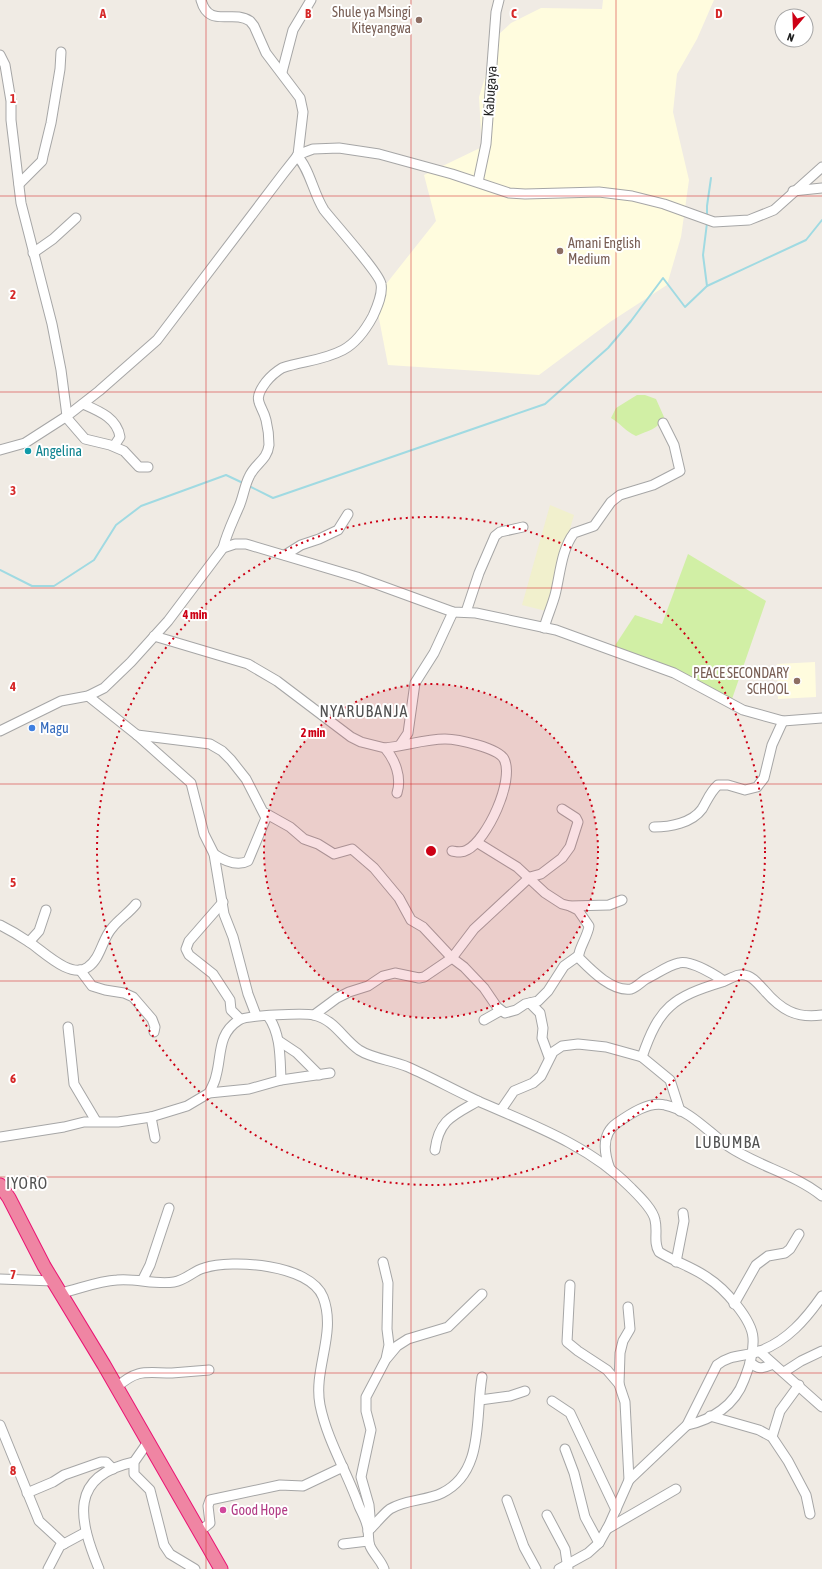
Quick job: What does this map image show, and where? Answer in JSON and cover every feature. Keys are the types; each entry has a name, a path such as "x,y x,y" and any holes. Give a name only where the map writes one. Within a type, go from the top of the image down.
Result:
{"highway":[{"path":"0,1185 9,1198 53,1281 117,1387 221,1569"}],"street":[{"path":"0,732 61,701 88,696 104,688 168,622 224,548 229,526 239,508 249,478 256,467 265,459 267,453 268,430 266,420 259,406 258,398 260,390 267,381 281,369 332,355 345,349 355,340 369,323 375,311 381,290 380,279 337,228 318,200 305,166 298,156 301,134 302,104 296,90 266,53 254,26 250,21 245,18 214,16 209,14 201,0"},
{"path":"282,72 293,30 311,0"},
{"name":"Kabugaya","path":"478,182 486,144 495,20 499,0"},
{"path":"19,184 42,161 51,122 60,69 60,52"},
{"path":"0,55 5,65 21,203 57,345 67,417 84,439 114,446 131,456 139,467 148,467"},
{"path":"0,450 25,443 67,417 157,340 298,156 313,149 353,149 378,154 478,182 509,193 599,192 632,196 700,216 714,222 748,220 762,216 774,210 793,191 822,167"},
{"path":"793,191 822,188"},
{"path":"33,253 49,242 76,218"},
{"path":"83,404 105,414 116,426 120,437 114,446"},
{"path":"544,628 555,597 562,561 574,533 594,526 611,502 620,495 653,485 680,471 674,445 663,423"},
{"path":"285,555 301,545 319,539 338,530 348,514"},
{"path":"466,612 479,574 495,536 504,531 523,527"},
{"path":"224,548 235,544 246,544 357,577 453,612 476,613 556,630 674,673 743,710 783,721 822,718"},
{"path":"400,745 408,733 411,702 415,683 434,652 453,612"},
{"path":"154,636 248,664 277,681 351,737 361,742 385,748 445,739 464,741 498,753 504,759 507,778 493,819 486,832 478,842 466,851 452,851"},
{"path":"88,696 137,735 190,783 204,834 214,854 226,922 233,937 248,994 256,1015"},
{"path":"654,828 671,827 698,814 712,790 718,785 728,785 745,790 751,790 757,787 764,778 772,745 783,721"},
{"path":"137,735 210,744 222,751 240,769 265,813 266,822 248,861 244,863 226,861 214,854"},
{"path":"385,748 396,768 399,786 397,793"},
{"path":"314,1015 337,998 349,992 368,986 383,976 395,973 419,978 424,977 452,958 474,929 530,877 541,874 562,858 570,847 578,822 576,818 562,809"},
{"path":"265,813 290,827 304,839 318,844 334,854 354,850 374,868 399,898 412,920 423,927 452,958 464,967 484,988 500,1010 508,1013 538,1001 543,997 564,966 578,956 585,941 589,926 578,910 553,899 530,877 507,860 478,842"},
{"path":"570,906 610,905 622,900"},
{"path":"223,902 189,941 186,949 189,955 213,974 230,1000 231,1010 240,1019"},
{"path":"0,925 29,942 56,962 71,970 80,970 88,968 95,960 112,928 136,904"},
{"path":"29,942 39,930 46,910"},
{"path":"578,956 602,978 625,989 637,986 670,967 683,962 708,972 724,981"},
{"path":"80,970 92,986 124,993 132,997 152,1019 155,1027 154,1032"},
{"path":"642,1056 659,1017 673,1002 696,990 724,981 739,974 750,976 776,1004 786,1011 805,1016 822,1015"},
{"path":"530,1003 540,1013 543,1028 542,1038 549,1057"},
{"path":"484,1020 500,1010"},
{"path":"209,1093 216,1076 221,1045 232,1026 240,1019 256,1015 314,1015 338,1028 359,1049 399,1063 478,1101 525,1120 580,1150 610,1169 630,1187 655,1218 656,1247 659,1252 708,1277 734,1304 744,1318 753,1336 756,1352 750,1362 738,1393 725,1407 701,1422 687,1425"},
{"path":"268,1016 275,1029 278,1041 281,1080"},
{"path":"68,1027 74,1084 96,1121"},
{"path":"278,1041 296,1053 319,1074"},
{"path":"501,1110 514,1091 533,1083 541,1076 549,1057 562,1046 578,1044 606,1047 642,1056 670,1080 680,1111"},
{"path":"0,1138 96,1121 118,1122 151,1117 186,1106 209,1093 257,1088 281,1080 330,1073"},
{"path":"435,1150 439,1133 444,1123 455,1113 478,1101"},
{"path":"610,1169 605,1157 608,1132 614,1125 636,1111 650,1106 663,1104 694,1119 728,1146 801,1183 822,1196"},
{"path":"151,1117 155,1138"},
{"path":"143,1280 150,1265 169,1208"},
{"path":"676,1262 684,1221 683,1213"},
{"path":"734,1304 756,1265 768,1256 785,1253 790,1249 799,1234"},
{"path":"384,1262 388,1283 387,1329 389,1345 386,1359"},
{"path":"61,1293 116,1280 143,1280 168,1283 177,1282 203,1268 218,1265 254,1265 282,1269 310,1281 316,1286 324,1299 328,1320 320,1381 319,1402 323,1418 370,1529"},
{"path":"0,1279 53,1281"},
{"path":"565,1568 588,1553 599,1543 607,1530 628,1480 625,1402 619,1384 607,1370 567,1342 566,1335 570,1285"},
{"path":"384,1569 382,1562 374,1554 368,1541 370,1529 369,1504 361,1476 372,1430 365,1404 368,1393 386,1359 397,1346 408,1339 448,1327 482,1294"},
{"path":"628,1480 687,1425 717,1365 725,1358 756,1352 774,1346 787,1336 806,1317 822,1296"},
{"path":"619,1384 622,1344 630,1329 628,1307"},
{"path":"784,1372 801,1361 822,1351"},
{"path":"756,1352 784,1372 822,1407"},
{"path":"750,1362 756,1368 761,1369 773,1364"},
{"path":"117,1387 139,1372 180,1373 209,1370"},
{"path":"370,1529 390,1509 409,1502 442,1494 461,1477 471,1460 479,1422 482,1378"},
{"path":"772,1437 780,1411 799,1385"},
{"path":"480,1400 510,1396 525,1391"},
{"path":"552,1401 564,1407 570,1413 616,1510"},
{"path":"710,1416 759,1430 772,1437 788,1461 806,1495 810,1514"},
{"path":"0,1425 39,1521 64,1544"},
{"path":"148,1442 134,1462 134,1474 143,1482 153,1497 154,1508 164,1545 170,1554 195,1569"},
{"path":"565,1449 574,1473 585,1517 599,1543"},
{"path":"27,1493 53,1482 64,1475 101,1462 106,1462 113,1468"},
{"path":"99,1569 82,1518 85,1500 95,1479 113,1468 134,1462"},
{"path":"199,1532 210,1523 208,1506 210,1500 280,1485 303,1486 343,1467"},
{"path":"607,1530 676,1489"},
{"path":"507,1500 524,1547 536,1569"},
{"path":"547,1515 565,1550 565,1568"},
{"path":"48,1569 55,1552 60,1546 86,1532"},
{"path":"343,1544 368,1541"}],"shaded area":[{"path":"603,0 714,0 697,39 677,74 673,112 689,180 681,237 667,285 610,322 539,375 388,365 375,298 436,221 424,175 482,147 479,97 498,35 511,23 541,8 602,9"},
{"name":"PEACE SECONDARY SCHOOL","path":"815,662 816,697 778,699 777,664"}],"green space":[{"path":"637,395 645,395 656,399 664,417 656,427 636,436 611,418 616,408"},
{"path":"550,505 574,515 546,611 522,605"},
{"path":"688,554 766,601 732,699 614,647 635,615 662,624"}],"waterway":[{"path":"707,216 711,178"},
{"path":"707,286 806,240 822,220"},
{"path":"249,486 273,498 545,404 608,348 631,321 663,278 685,307 707,286 703,255 707,223"},
{"path":"0,570 32,586 54,586 94,560 116,525 141,506 226,475 243,483"}],"place":[{"name":"Shule ya Msingi Kiteyangwa","path":"419,20"},
{"name":"Amani English Medium","path":"560,251"},
{"name":"Angelina","path":"28,451"},
{"name":"PEACE SECONDARY SCHOOL","path":"797,681"},
{"name":"Magu","path":"32,728"},
{"name":"Good Hope","path":"223,1510"}],"district":[{"name":"NYARUBANJA","path":"364,711"},
{"name":"LUBUMBA","path":"728,1142"},
{"name":"IYORO","path":"27,1183"}]}
